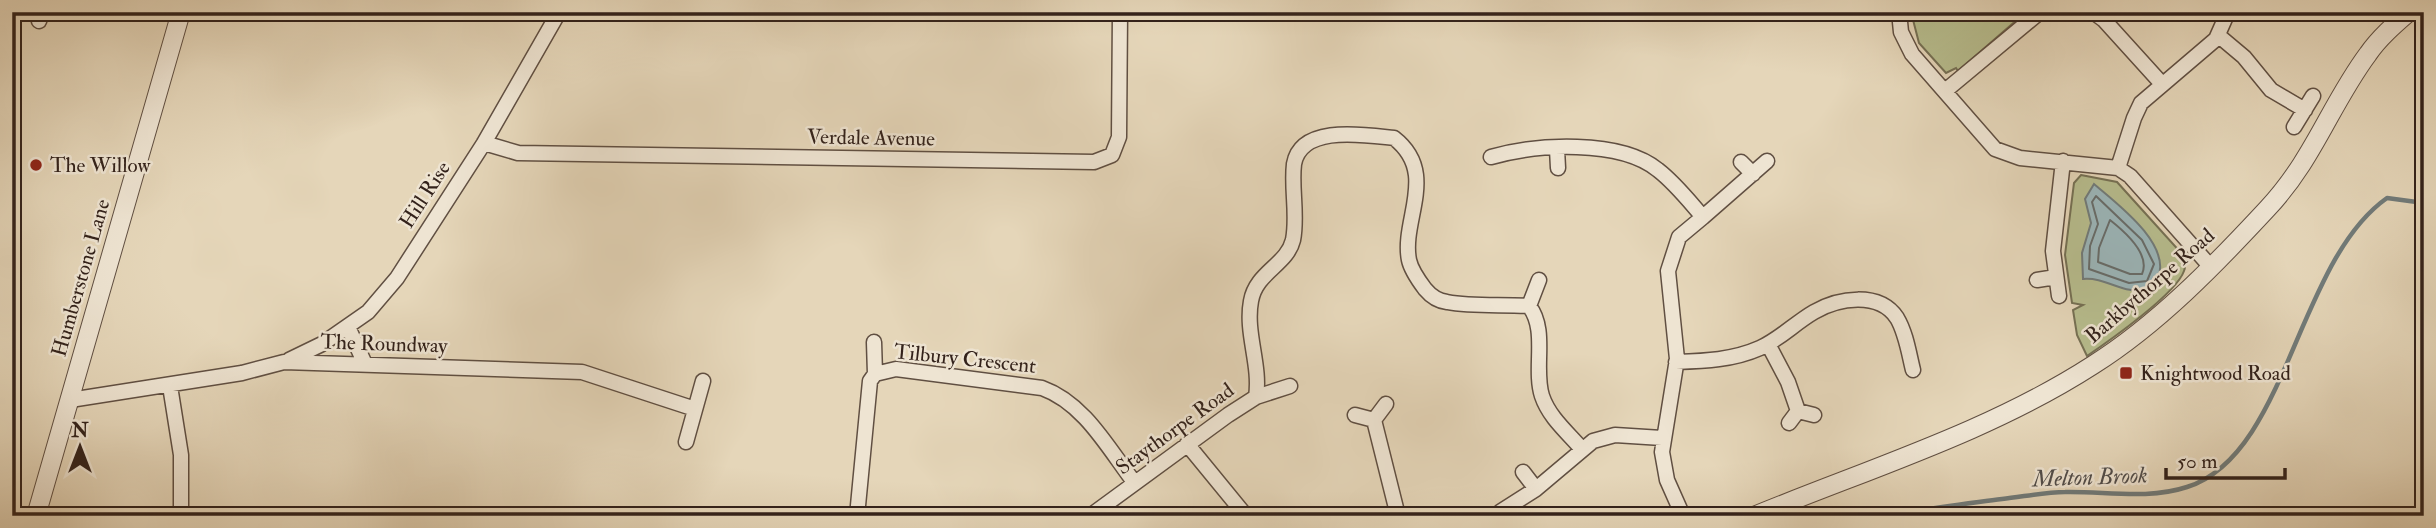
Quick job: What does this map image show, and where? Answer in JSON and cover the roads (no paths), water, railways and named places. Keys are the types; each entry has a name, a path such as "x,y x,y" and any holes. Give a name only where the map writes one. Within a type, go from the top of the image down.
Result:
{"street":[{"name":"Humberstone Lane","path":"36,516 181,12"},
{"name":"Hill Rise","path":"284,362 323,344 348,327 368,312 397,278 484,143 559,12"},
{"name":"Verdale Avenue","path":"484,143 518,153 1094,162 1112,155 1119,138 1120,12"},
{"path":"1899,12 1905,43 1988,143 1999,152 2020,159 2119,167 2210,266"},
{"path":"1945,91 2040,12"},
{"path":"2093,12 2104,20 2162,84"},
{"path":"2119,167 2138,108 2219,36 2228,12"},
{"name":"Barkbythorpe Road","path":"1754,516 1900,460 2064,382 2123,345 2210,266 2292,181 2321,137 2363,60 2409,12"},
{"path":"2219,36 2244,57 2271,90 2305,110"},
{"path":"2294,127 2313,96"},
{"path":"1256,397 1258,373 1251,301 1265,272 1282,258 1291,245 1294,163 1297,156 1312,141 1324,136 1394,138 1410,154 1415,166 1415,213 1409,261 1430,295 1447,302 1529,306"},
{"path":"1557,149 1558,168"},
{"path":"1491,157 1557,149 1604,149 1643,160 1660,170 1703,217"},
{"path":"1683,516 1664,470 1662,438 1676,362 1668,266 1679,237 1767,161"},
{"path":"2059,296 2053,251 2063,161"},
{"path":"1741,162 1753,174"},
{"path":"2037,280 2056,277"},
{"path":"1539,280 1529,306 1538,327 1537,372 1542,397 1553,417 1581,448"},
{"path":"1676,362 1724,359 1768,344 1814,312 1849,300 1871,301 1903,315 1913,370"},
{"path":"348,327 365,364"},
{"name":"Tilbury Crescent","path":"858,516 870,381 875,374 874,342"},
{"path":"1768,344 1788,382 1793,417 1814,415"},
{"name":"The Roundway","path":"70,400 170,386 242,373 284,362 582,372 695,409"},
{"name":"Tilbury Crescent","path":"875,374 896,369 1031,386 1056,393 1074,405 1134,482"},
{"path":"686,442 703,381"},
{"path":"170,386 181,455 181,516"},
{"name":"Staythorpe Road","path":"1090,516 1256,397 1290,386"},
{"path":"1374,420 1386,404"},
{"path":"1355,415 1374,420"},
{"path":"1374,420 1398,516"},
{"path":"1500,512 1536,489 1581,448 1615,435 1662,438"},
{"path":"1187,444 1246,516"},
{"path":"1522,472 1536,489"}],"water":[{"path":"2094,184 2128,213 2150,238 2160,265 2158,278 2149,288 2134,290 2099,280 2083,279 2082,253 2091,223 2085,199"}],"waterway":[{"name":"Melton Brook","path":"1891,516 2049,493 2126,494 2172,491 2187,487 2221,468 2248,437 2271,398 2310,309 2356,227 2387,198 2424,203"}],"place":[{"name":"The Willow","path":"36,165"},
{"name":"Knightwood Road","path":"2126,373"}]}
